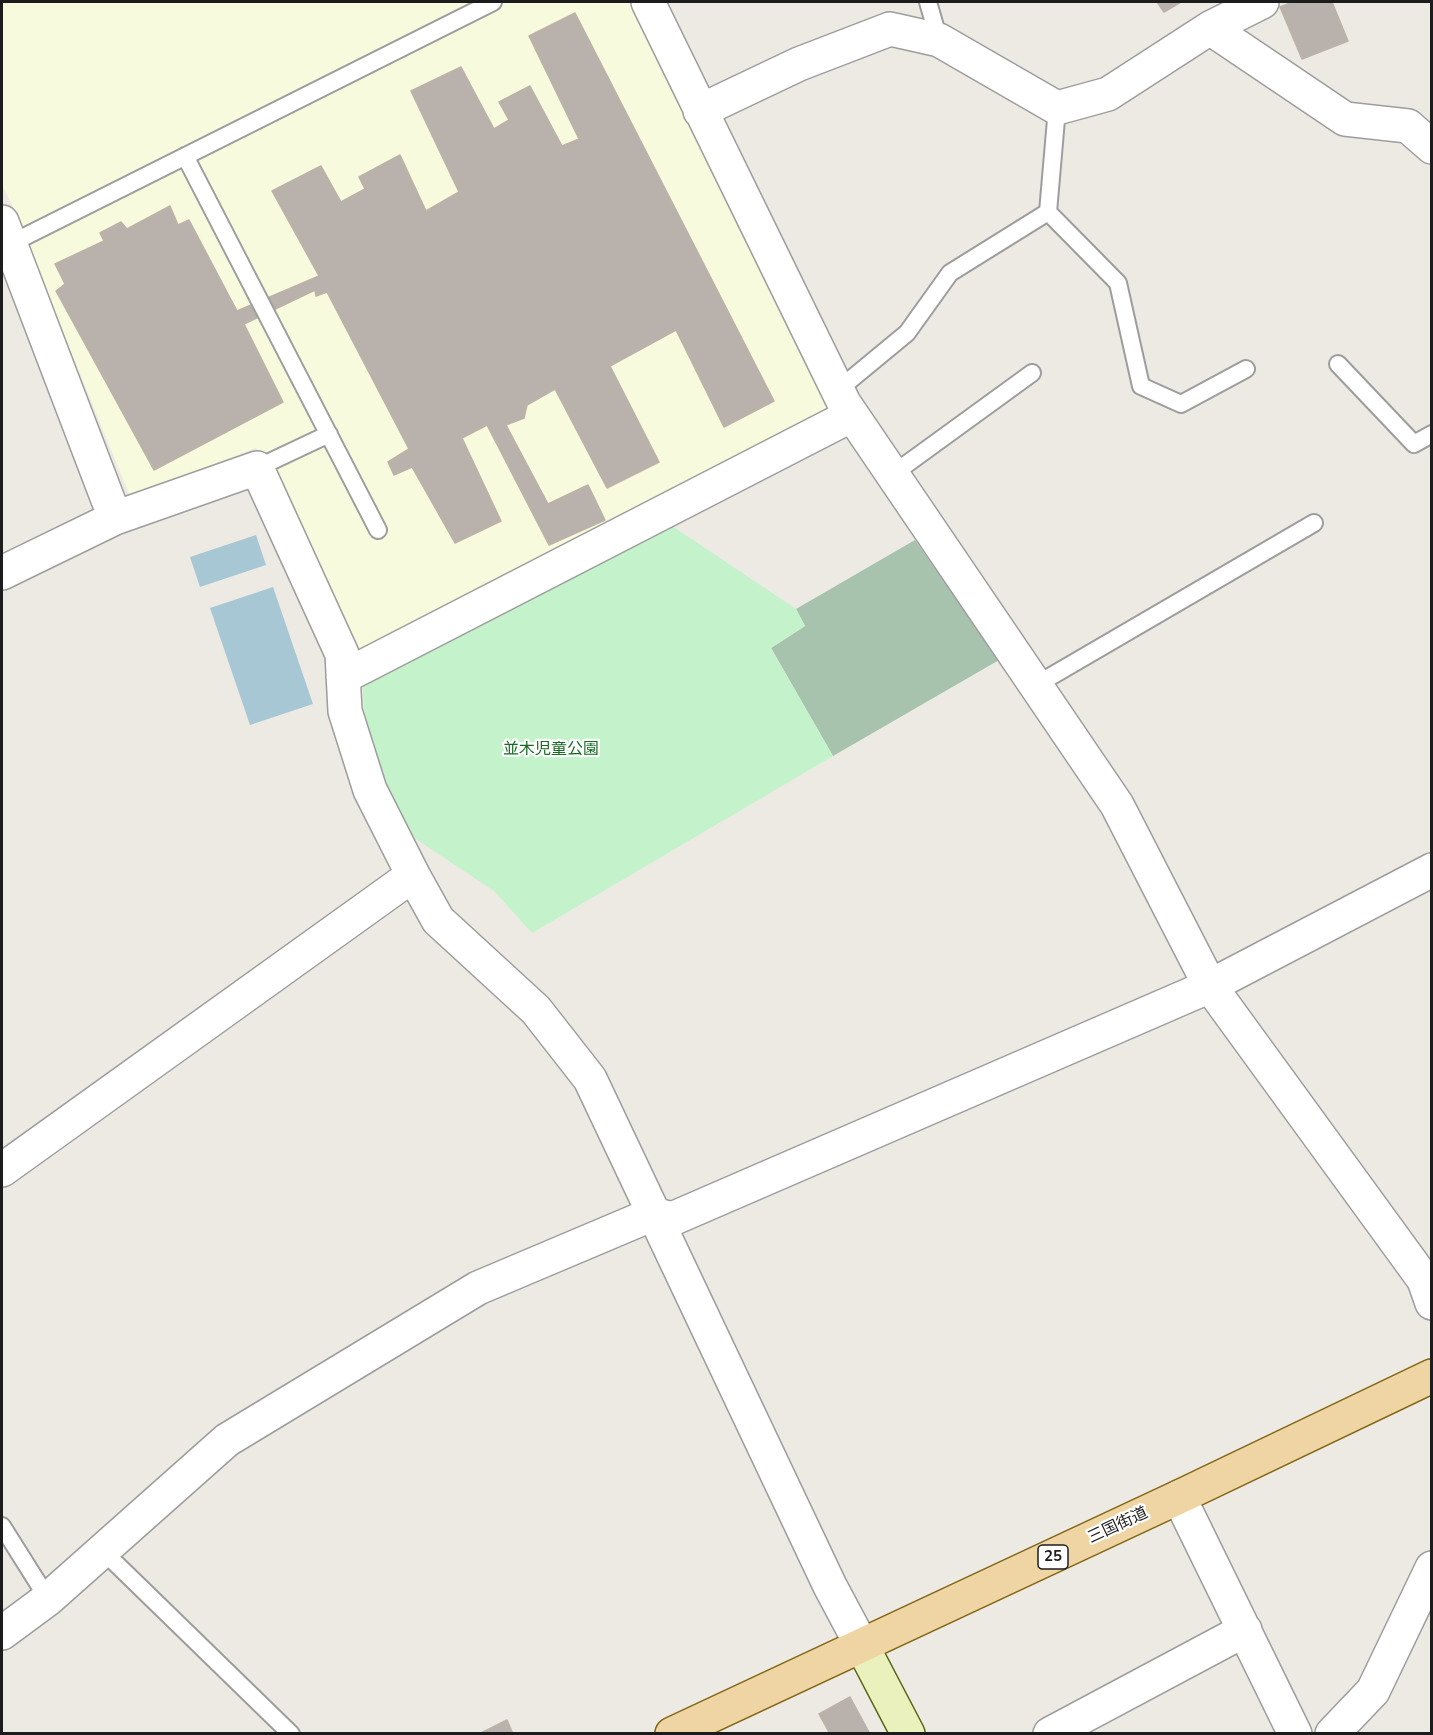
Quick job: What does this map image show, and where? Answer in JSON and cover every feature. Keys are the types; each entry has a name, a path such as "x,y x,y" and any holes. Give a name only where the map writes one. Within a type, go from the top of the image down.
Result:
{"main road":[{"name":"三国街道","path":"672,1734 862,1647 1431,1376"}],"street":[{"path":"648,2 845,403 1117,805 1210,986 1424,1280 1431,1303"},
{"path":"700,111 799,64 890,29 939,40 1057,108 1108,94 1210,28 1262,2"},
{"path":"1210,28 1345,119 1408,126 1431,147"},
{"path":"7,232 115,518"},
{"path":"343,677 845,403"},
{"path":"2,573 115,518 257,468 342,654 345,711 370,790 412,875 438,920 536,1010 590,1079 830,1586 908,1734"},
{"path":"2,1633 48,1599 226,1440 478,1288 653,1214 672,1219 1210,986 1431,870"},
{"path":"2,1170 412,875"},
{"path":"1179,1497 1295,1734"},
{"path":"1332,1734 1373,1691 1431,1568"},
{"path":"1050,1734 1245,1630"}],"lane":[{"path":"7,232 185,156 493,2"},
{"path":"928,2 939,40"},
{"path":"1057,108 1048,213 1118,283 1142,386 1181,404 1246,369"},
{"path":"185,156 378,530"},
{"path":"845,403 907,333 950,273 1048,213"},
{"path":"1338,364 1414,444 1431,434"},
{"path":"893,474 1032,374"},
{"path":"257,468 329,434"},
{"path":"1036,684 1314,524"},
{"path":"2,1526 48,1599"},
{"path":"102,1550 291,1734"}],"shaded area":[{"path":"2,2 636,2 836,414 356,662 279,483 256,448 130,496 36,266 20,221 2,185"},
{"path":"915,540 999,660 833,756 771,648 805,626 796,609"}],"green space":[{"name":"並木児童公園","path":"669,524 796,609 805,626 771,648 833,756 532,933 494,891 404,831 379,769 365,719 362,679"}],"water":[{"path":"256,535 266,565 200,587 190,557"},
{"path":"273,587 313,704 250,725 210,608"}],"building":[{"path":"1157,2 1181,2 1164,12"},
{"path":"1293,2 1332,2 1348,41 1302,59 1280,7"},
{"path":"575,13 774,401 724,427 676,330 610,366 659,462 607,488 555,389 527,405 524,418 506,425 548,504 588,485 605,520 549,545 487,425 462,438 501,521 455,543 412,467 394,475 388,462 409,449 327,292 316,296 315,290 244,324 283,402 154,470 56,291 65,284 55,264 104,241 100,233 121,222 127,229 170,206 178,225 189,220 237,311 319,276 272,191 321,166 341,202 365,189 359,177 400,155 426,211 459,192 411,91 461,67 494,129 509,120 499,102 530,86 562,146 579,139 529,36"},
{"path":"850,1697 870,1734 830,1734 819,1714"},
{"path":"507,1720 513,1734 479,1734"}]}
